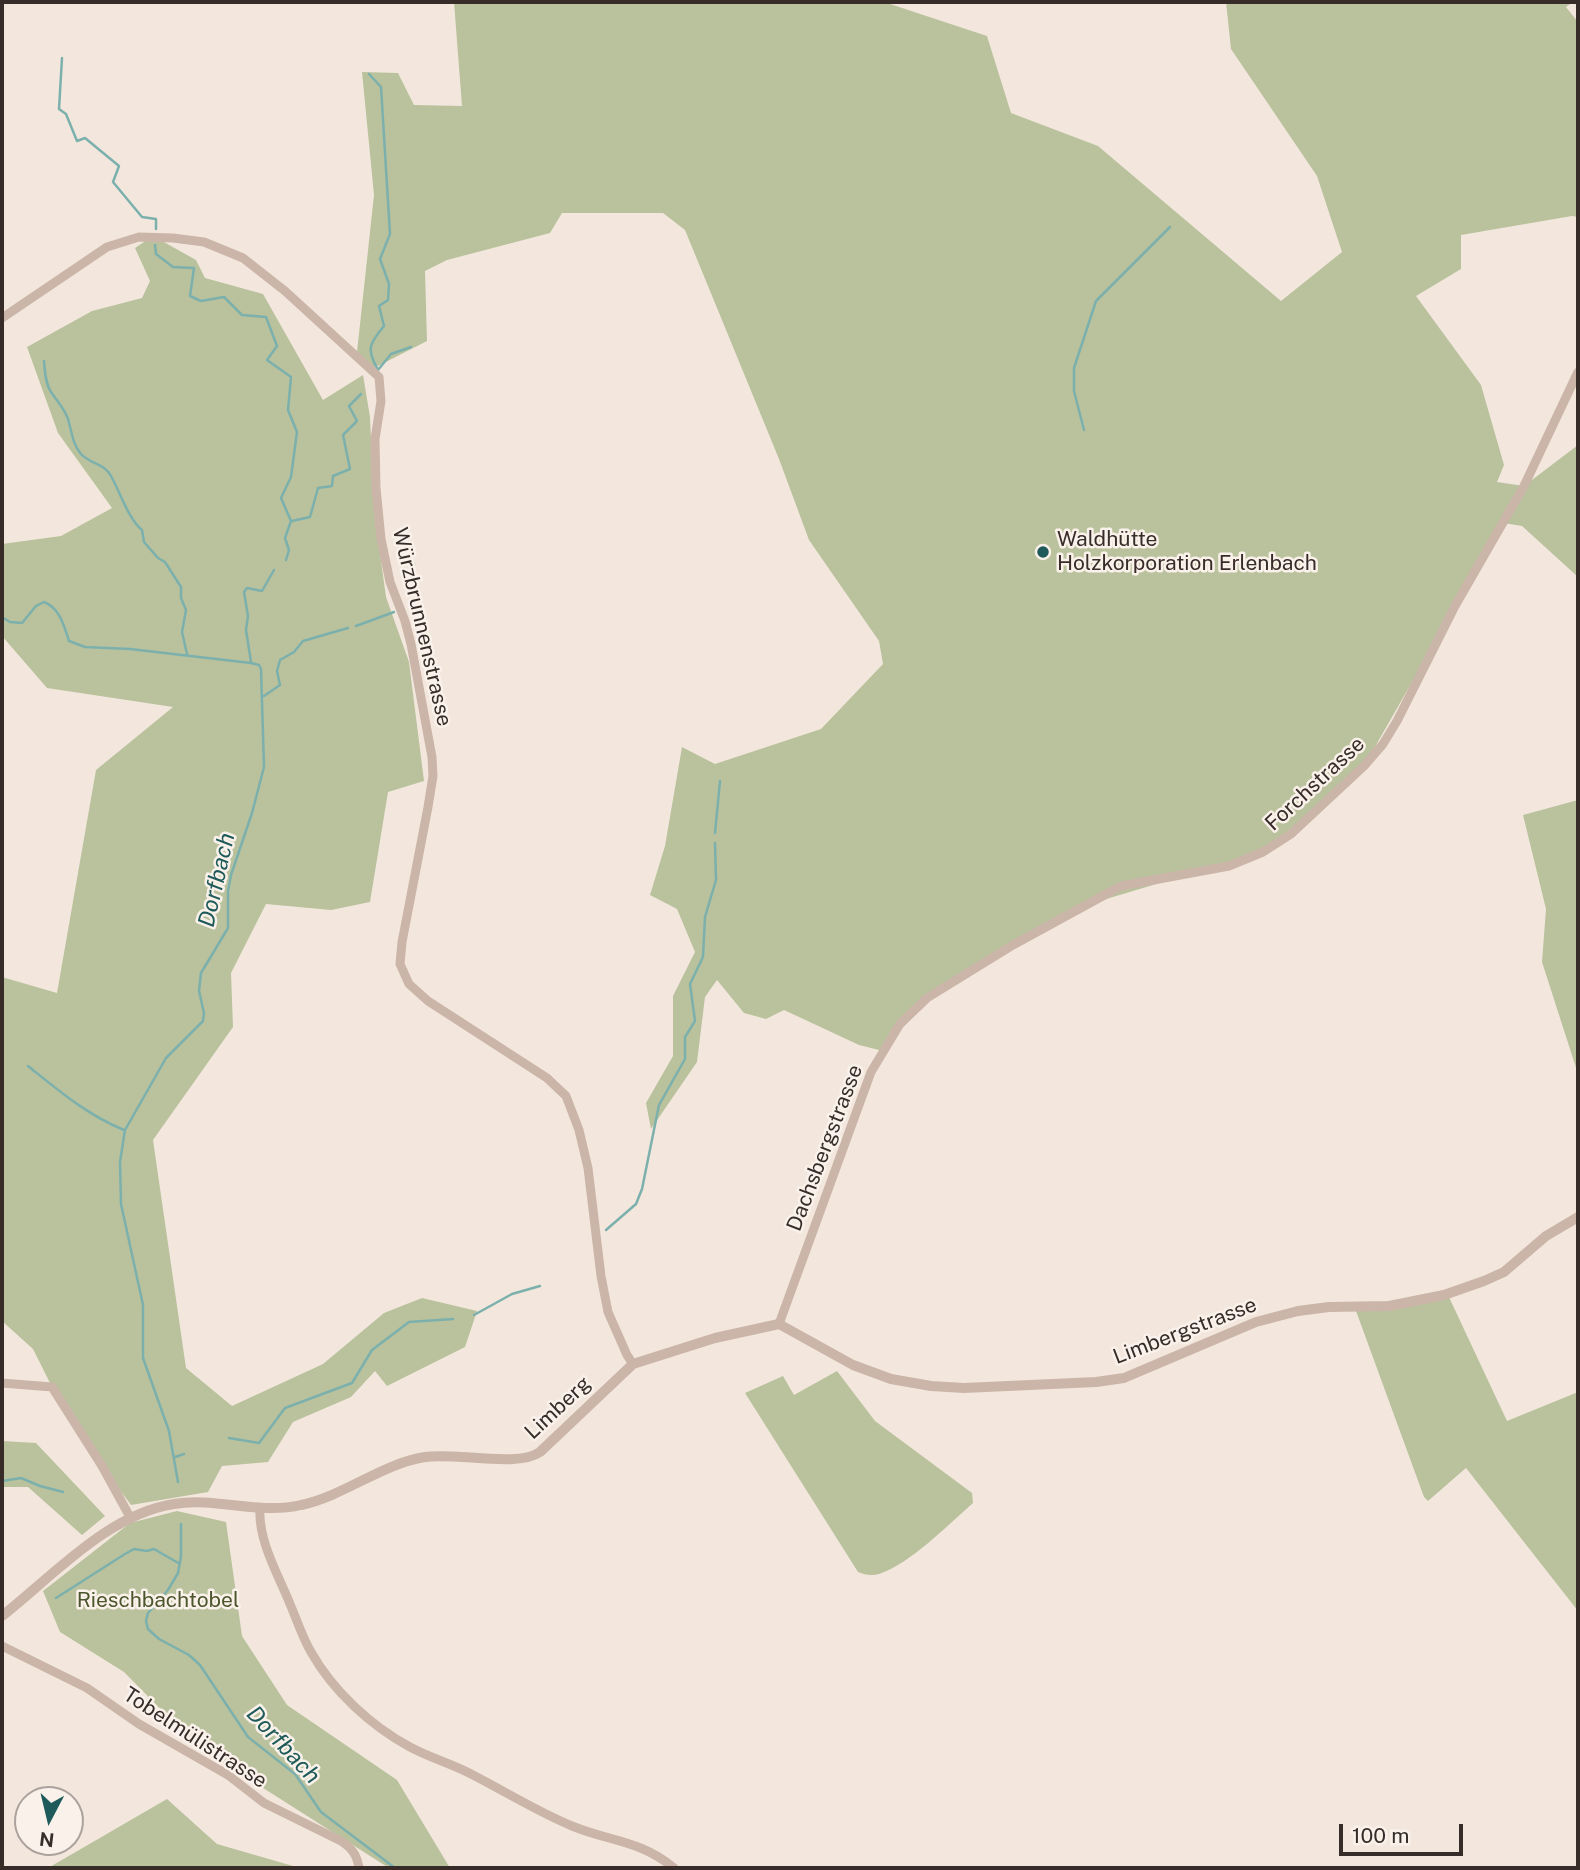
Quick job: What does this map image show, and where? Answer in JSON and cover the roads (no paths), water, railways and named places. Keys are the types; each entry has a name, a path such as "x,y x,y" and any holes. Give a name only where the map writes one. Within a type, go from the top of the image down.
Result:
{"street":[{"name":"Würzbrunnenstrasse","path":"2,318 107,247 139,237 173,238 204,243 243,258 285,291 379,377 381,401 375,439 381,539 390,582 411,644 432,757 433,776 400,964 409,984 428,1001 548,1078 566,1096 579,1130 588,1168 608,1312 633,1364"},
{"name":"Forchstrasse","path":"928,998 1013,945 1121,886 1229,866 1263,852 1291,834 1364,766 1383,744 1397,721 1455,606 1524,486 1578,372"},
{"name":"Dachsbergstrasse","path":"779,1324 872,1072 900,1024 928,998"},
{"name":"Limbergstrasse","path":"779,1324 830,1353 891,1379 964,1388 1096,1382 1124,1378 1256,1322 1298,1311 1329,1307 1389,1306 1444,1295 1504,1272 1546,1236 1578,1217"},
{"name":"Limberg","path":"130,1517 174,1504 280,1509 303,1505 402,1462 427,1457 512,1460 533,1457 633,1364 715,1339 779,1324"},
{"path":"2,1383 52,1387 102,1466 130,1517 96,1539 2,1616"},
{"path":"260,1508 261,1531 311,1652 329,1680 355,1706 411,1748 461,1769 558,1821 653,1852 674,1868"},
{"name":"Tobelmülistrasse","path":"2,1646 88,1688 139,1724 228,1775 276,1810 341,1841 356,1855 359,1868"}],"waterway":[{"path":"62,58 59,109 66,114 77,141 85,138 119,166 113,182 142,217 156,219 156,229"},
{"path":"369,74 381,87 390,234 380,259 389,284 388,300 379,306 384,326 372,342 371,352 378,370 391,354 411,347"},
{"path":"1084,430 1074,391 1074,368 1096,301 1170,227"},
{"path":"155,245 156,254 173,267 194,268 190,296 201,301 224,297 242,315 266,317 277,346 267,360 291,377 288,410 297,432 291,477 281,498 291,521 285,538 289,550 286,560"},
{"path":"44,361 48,385 66,415 78,450 108,472 129,513 142,530 144,542 165,562 181,587 181,598 186,610 182,632 187,654"},
{"path":"292,521 310,517 318,488 332,486 333,476 350,469 343,435 357,421 349,406 361,394"},
{"path":"251,662 244,592 247,588 262,591 274,570"},
{"name":"Dorfbach","path":"2,617 10,622 22,623 36,606 44,602 58,613 69,641 85,647 130,649 251,663 259,665 261,669 264,767 231,875 228,928 201,973 199,991 203,1021 166,1058 125,1130 120,1162 121,1204 143,1305 143,1358 169,1431 178,1482"},
{"path":"356,626 394,612"},
{"path":"264,696 280,685 277,671 280,660 294,652 303,641 348,628"},
{"path":"715,833 720,781"},
{"path":"606,1230 636,1204 642,1189 659,1105 685,1059 685,1037 695,1021 690,984 703,957 705,917 716,880 715,843"},
{"path":"28,1066 85,1109 124,1130"},
{"path":"474,1315 512,1294 540,1286"},
{"path":"229,1438 259,1443 285,1408 352,1383 372,1350 409,1322 453,1319"},
{"path":"175,1457 184,1454"},
{"path":"2,1481 21,1478 63,1492"},
{"name":"Dorfbach","path":"181,1524 178,1573 168,1590 148,1613 148,1629 200,1665 248,1737 295,1774 321,1812 395,1868"},
{"path":"56,1598 134,1549 154,1549 180,1564"}],"place":[{"name":"Waldhütte Holzkorporation Erlenbach","path":"1043,552"}],"park label":[{"name":"Rieschbachtobel","path":"158,1601"}]}
